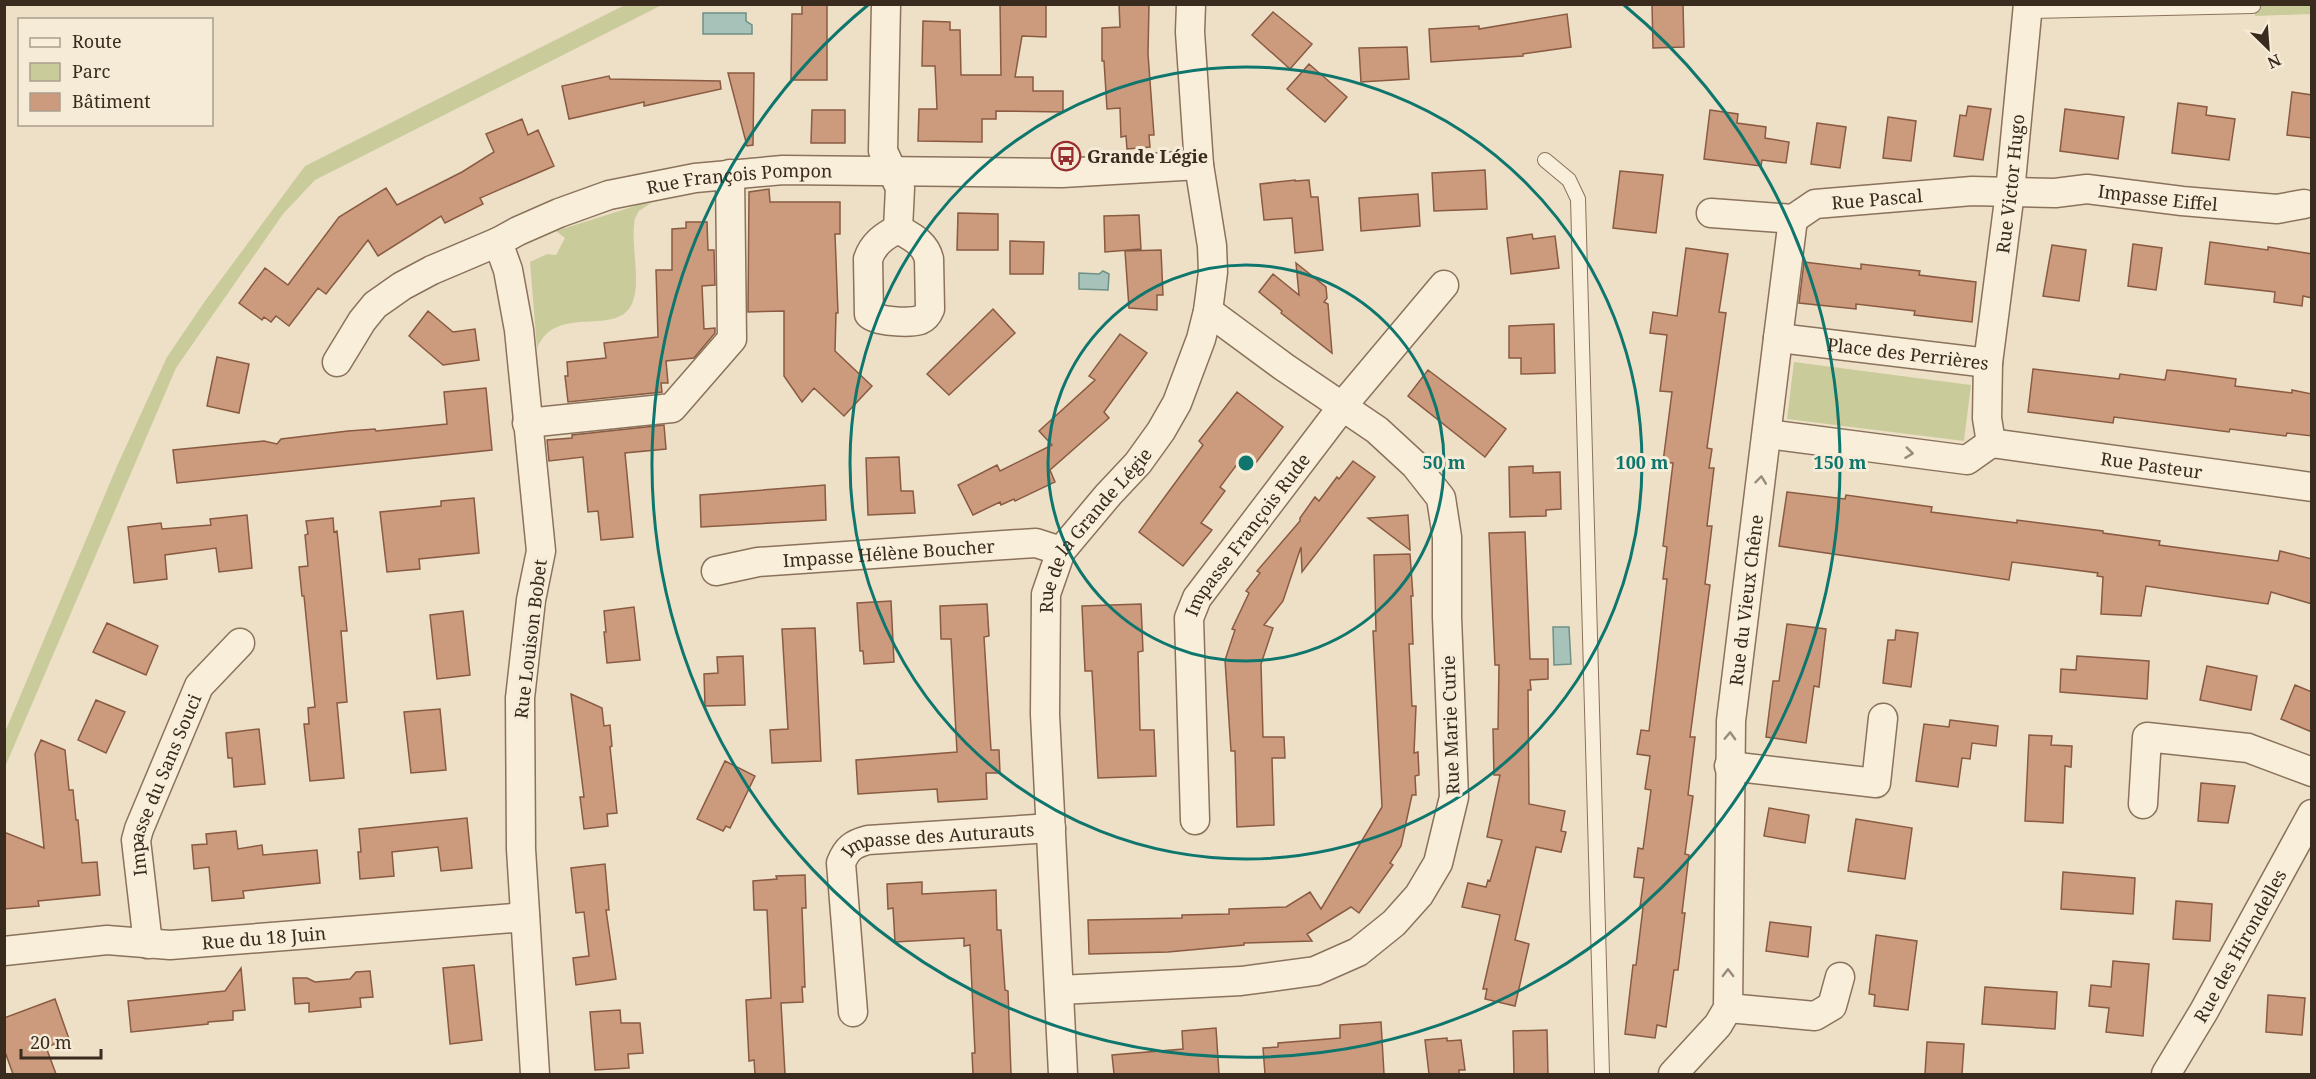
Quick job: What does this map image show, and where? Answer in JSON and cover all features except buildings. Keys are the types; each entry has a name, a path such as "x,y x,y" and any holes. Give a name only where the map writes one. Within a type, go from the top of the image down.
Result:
{"street":[{"path":"886,4 883,151 900,188 898,229"},
{"name":"Rue de la Grande Légie","path":"1063,1074 1045,714 1046,594 1061,551 1138,463 1161,431 1177,403 1191,370 1208,311 1213,272 1212,246 1199,165 1190,32 1191,4"},
{"name":"Rue Victor Hugo","path":"1988,363 2010,192 2028,8"},
{"name":"Rue François Pompon","path":"337,362 362,321 384,299 402,286 549,217 609,195 658,183 783,170 893,173 1062,173 1199,165"},
{"path":"527,423 672,408 732,339 730,174"},
{"name":"Impasse Eiffel","path":"2010,192 2087,189 2182,201 2277,209 2304,204"},
{"name":"Rue Pascal","path":"1793,219 1815,204 1972,191 2010,192"},
{"path":"1711,213 1793,219 1767,434 1967,460 1991,443"},
{"name":"Rue Louison Bobet","path":"498,242 508,270 519,330 541,551 531,600 520,698 521,849 535,1074"},
{"name":"Impasse François Rude","path":"1195,820 1189,618 1197,598 1342,406 1444,285"},
{"name":"Rue Marie Curie","path":"1059,990 1241,981 1315,971 1358,952 1394,923 1413,903 1438,863 1454,797 1447,617 1447,537 1441,498 1415,465 1385,437 1208,311"},
{"name":"Place des Perrières","path":"1778,338 1988,363 1986,418 1991,443"},
{"name":"Rue du Vieux Chêne","path":"1728,1008 1731,721 1767,434"},
{"name":"Rue Pasteur","path":"1991,443 2312,487"},
{"name":"Impasse Hélène Boucher","path":"716,571 758,562 1004,544 1036,543 1061,551"},
{"name":"Impasse du Sans Souci","path":"148,944 136,840 139,829 199,686 240,643"},
{"path":"1729,766 1876,783 1883,718"},
{"path":"2143,804 2147,737 2248,748 2312,772"},
{"name":"Rue des Hirondelles","path":"2166,1074 2204,1011 2312,814"},
{"name":"Impasse des Auturauts","path":"853,1012 841,863 845,852 854,843 868,840 1051,828"},
{"name":"Rue du 18 Juin","path":"4,951 107,940 170,945 525,917"},
{"path":"1673,1074 1718,1025 1728,1008 1815,1016 1832,1006 1840,977"}],"lane":[{"path":"2028,8 2253,6"},
{"path":"1545,160 1569,180 1578,198 1602,1074"}],"green space":[{"path":"627,4 662,5 315,180 283,214 176,368 5,767 5,732 117,466 167,357 205,301 305,166"},
{"path":"2255,5 2311,5 2311,14 2255,16"},
{"path":"651,203 639,211 635,218 636,282 633,301 626,312 602,321 572,323 558,327 546,335 537,349 530,262 547,254 556,255 565,238 556,231"},
{"path":"1794,362 1971,385 1964,441 1787,419"}],"water":[{"path":"703,13 746,13 746,21 752,25 752,34 703,34"},
{"path":"1103,271 1109,274 1108,290 1079,289 1079,273 1099,274"},
{"path":"1553,627 1569,627 1571,664 1554,665"}],"place":[{"name":"Grande Légie","path":"1066,156"}]}
